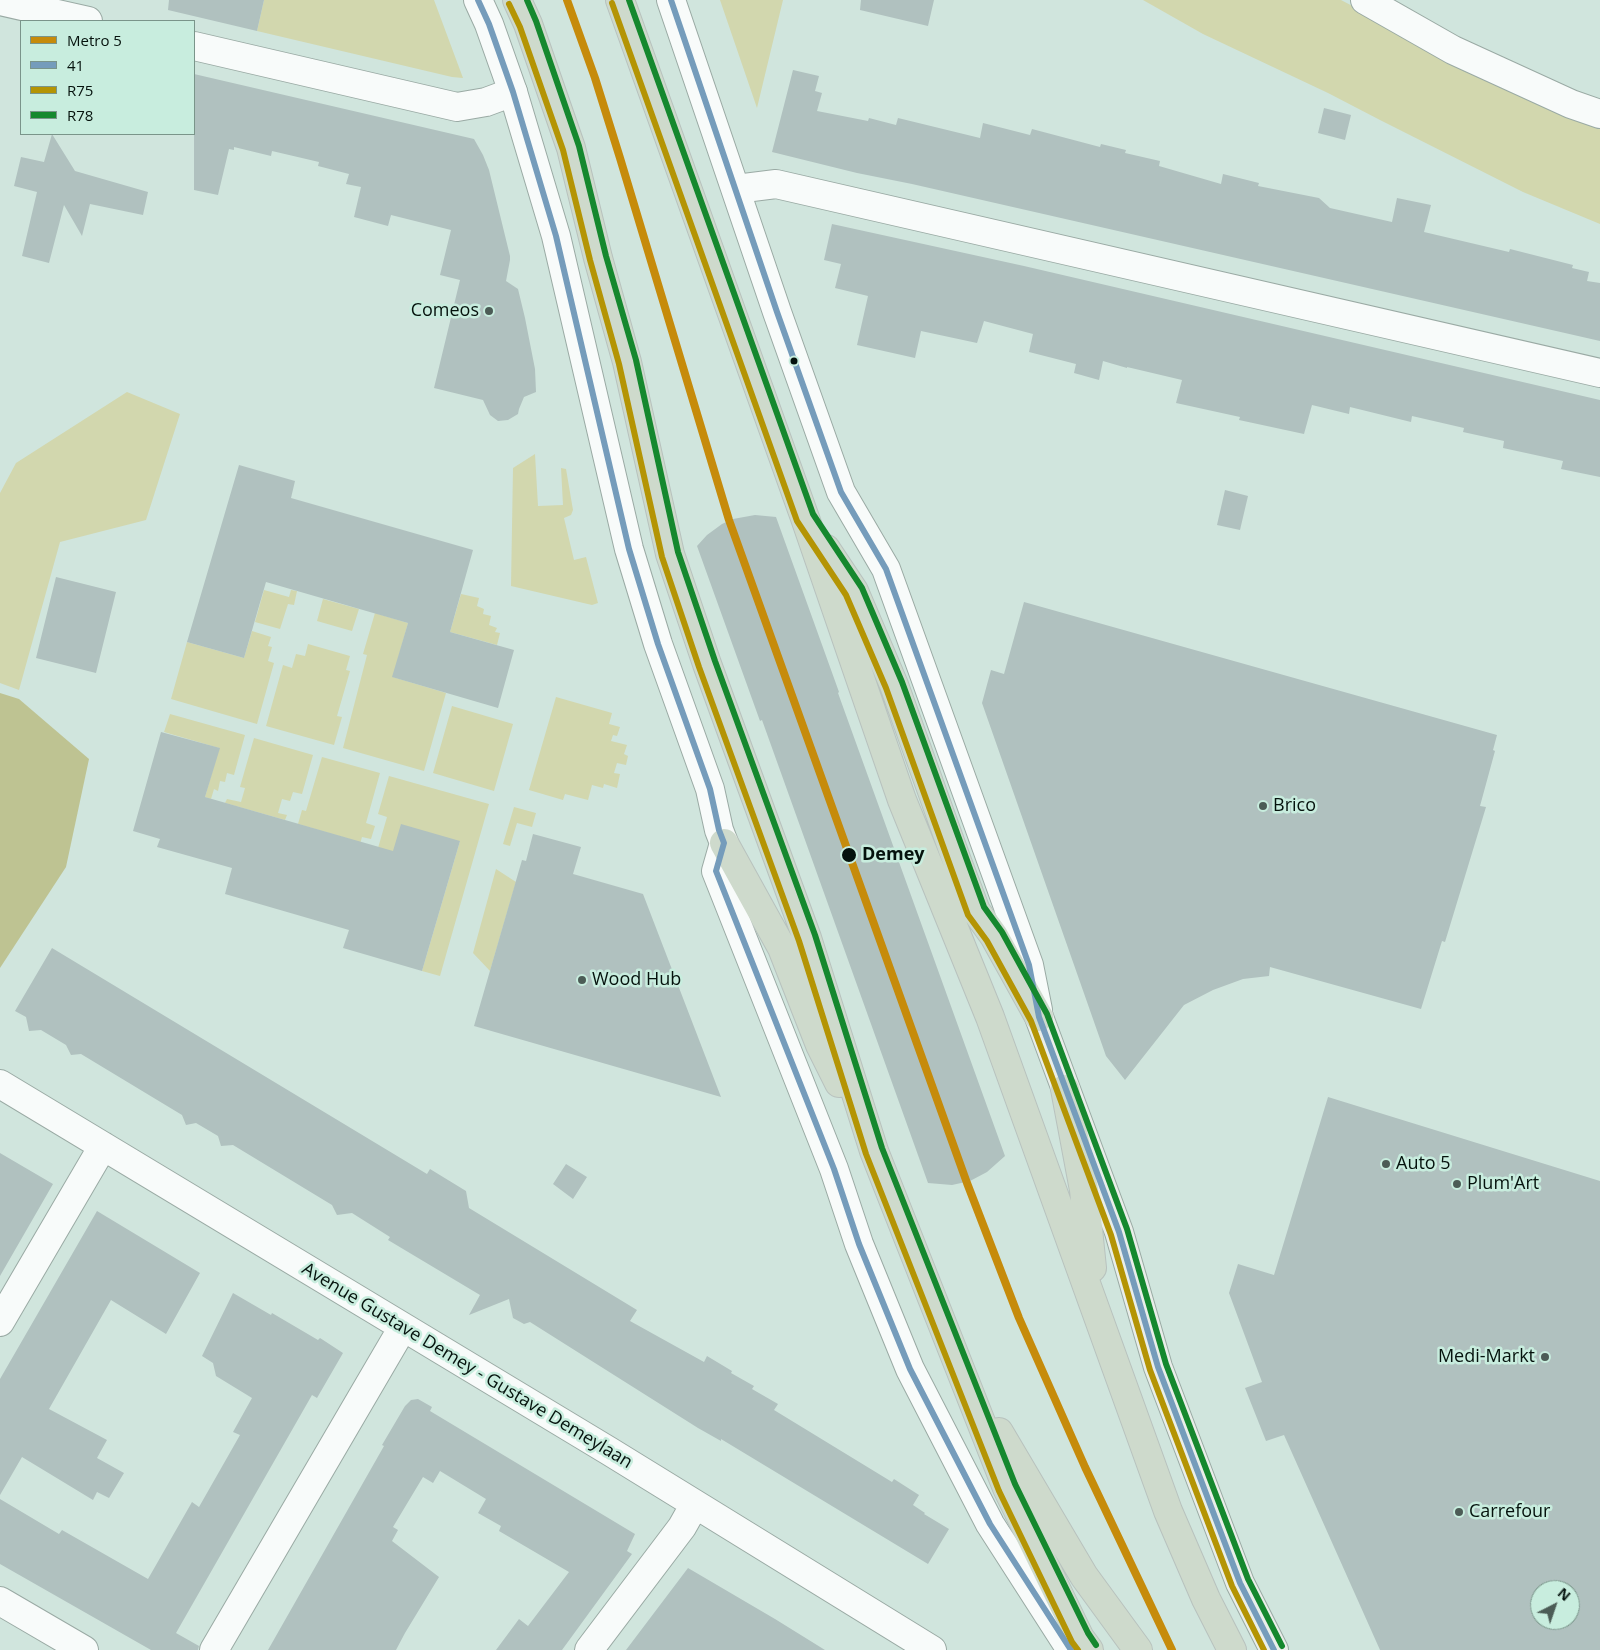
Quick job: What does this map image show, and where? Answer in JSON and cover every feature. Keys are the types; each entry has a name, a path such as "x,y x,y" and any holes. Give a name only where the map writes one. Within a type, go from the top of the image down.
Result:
{"highway":[{"path":"518,0 571,148 598,258 627,362 670,554 707,664 807,938 874,1151 1007,1488 1080,1638 1089,1650"},
{"path":"620,0 805,518 902,800 990,1017 1168,1510 1206,1598 1232,1650"},
{"path":"805,518 854,591 894,685 976,911 994,936 1039,1016"},
{"path":"724,843 782,948 820,1045 874,1151"},
{"path":"1065,1089 1084,1190 1098,1312"},
{"path":"955,1358 1084,1576 1138,1650"}],"main road":[{"path":"1039,1016 1120,1232 1158,1367 1240,1584 1274,1650"}],"street":[{"path":"478,0 489,24 513,92 556,236 629,549 658,644 710,789 719,830 724,843 716,870 834,1169 859,1244 910,1369 990,1524 1071,1650"},
{"path":"671,0 841,492 886,569 1029,965 1039,1016"},
{"path":"1365,0 1453,50 1571,104 1600,114"},
{"path":"0,1 84,20"},
{"path":"195,46 457,107 486,102 513,92"},
{"path":"736,189 776,184 1600,373"},
{"name":"Avenue Gustave Demey - Gustave Demeylaan","path":"0,1084 695,1504 922,1648"},
{"path":"0,1322 103,1146"},
{"path":"214,1650 403,1327"},
{"path":"590,1650 682,1527 695,1504"},
{"path":"0,1601 84,1650"}],"green space":[{"path":"264,0 434,0 463,78 257,31"},
{"path":"720,0 783,0 757,108"},
{"path":"1143,0 1341,0 1444,54 1600,122 1600,224 1523,192 1328,93 1203,34"},
{"path":"127,392 180,414 146,520 60,542 19,690 0,683 0,493 16,463"},
{"path":"535,454 538,506 563,505 561,468 566,469 573,510 571,515 564,518 574,560 586,557 598,603 592,605 511,586 513,468"},
{"path":"264,590 289,597 291,590 297,591 294,605 288,604 280,629 255,622"},
{"path":"461,594 479,598 477,606 484,609 483,614 491,616 489,625 497,628 495,632 500,633 497,645 450,632"},
{"path":"323,599 359,609 352,631 317,621"},
{"path":"375,613 408,623 393,677 446,693 424,771 343,748 367,655 363,654"},
{"path":"252,631 271,637 268,646 272,647 268,661 274,663 257,724 171,699 187,642 244,658"},
{"path":"308,644 350,656 346,670 350,671 337,716 342,717 334,745 266,726 283,665 292,668 296,654 305,656"},
{"path":"0,693 19,699 89,759 66,867 0,968"},
{"path":"556,697 612,713 609,724 620,727 617,736 613,735 611,741 627,745 624,754 628,756 626,765 617,763 614,773 620,774 617,788 604,784 603,788 592,785 588,800 565,794 563,800 529,790"},
{"path":"452,706 513,724 494,791 433,773"},
{"path":"170,714 245,735 234,775 227,773 225,782 220,781 218,791 214,789 211,799 205,797 219,748 164,732"},
{"path":"254,738 313,755 302,794 293,792 290,801 282,799 278,813 287,815 285,820 225,803 227,799 241,802 245,788 240,787"},
{"path":"322,757 380,773 366,823 375,826 371,839 362,837 357,855 349,839 298,824 302,810 306,811"},
{"path":"389,776 489,804 440,976 422,971 460,841 385,878 378,848 387,817 378,814"},
{"path":"514,807 536,813 532,827 517,823 510,846 503,844"},
{"path":"496,869 516,882 490,971 473,953"}],"building":[{"path":"169,0 264,0 257,31 168,10"},
{"path":"861,0 934,0 928,26 860,10"},
{"path":"793,70 819,76 815,91 822,93 817,111 868,121 869,118 896,125 898,118 980,138 983,123 1030,135 1032,129 1100,147 1101,144 1126,150 1125,153 1160,161 1159,166 1221,184 1223,174 1259,183 1258,186 1319,198 1330,208 1392,222 1397,198 1431,205 1424,232 1509,252 1510,249 1573,265 1572,268 1589,272 1587,281 1600,283 1600,341 857,173 772,152"},
{"path":"195,74 474,139 489,170 510,256 506,281 518,289 535,369 536,392 524,397 518,414 508,420 498,421 490,415 483,400 434,388 460,280 440,275 451,230 391,215 388,226 354,217 361,187 346,184 349,174 318,166 319,162 272,151 271,156 234,147 234,150 229,149 218,195 194,190"},
{"path":"1324,108 1351,115 1345,140 1318,133"},
{"path":"53,135 75,171 148,192 143,215 90,204 82,236 64,205 49,263 22,256 37,192 14,186 21,157 44,162"},
{"path":"832,224 1024,266 1600,400 1600,477 1561,469 1563,461 1503,448 1504,441 1463,432 1464,428 1412,416 1411,422 1350,407 1349,414 1312,405 1304,434 1239,420 1240,417 1176,403 1182,380 1103,361 1099,380 1074,373 1076,364 1029,352 1033,334 984,321 977,343 921,331 915,358 857,345 868,296 835,288 841,264 824,260"},
{"path":"239,465 295,481 291,498 473,550 450,632 514,650 498,708 392,677 408,623 266,582 244,658 187,642"},
{"path":"1225,490 1248,496 1240,530 1217,525"},
{"path":"755,515 776,517 1005,1156 987,1172 970,1181 952,1185 928,1183 762,720 760,721 697,546 707,535 722,524 733,519"},
{"path":"56,577 116,592 96,673 36,658"},
{"name":"Brico","path":"1024,602 1497,735 1493,750 1495,751 1480,806 1486,807 1445,942 1442,941 1421,1009 1270,967 1269,976 1243,979 1213,990 1184,1005 1125,1080 1106,1056 982,703 991,670 1004,674"},
{"path":"161,732 220,748 205,797 393,851 401,824 460,841 422,971 343,948 349,930 225,894 232,868 157,847 160,839 133,831"},
{"name":"Wood Hub","path":"533,834 581,847 573,874 643,894 721,1097 474,1026 522,860 526,861"},
{"path":"52,948 427,1174 430,1169 466,1191 469,1208 637,1310 630,1321 704,1362 707,1356 732,1371 731,1373 754,1386 752,1389 778,1404 774,1410 892,1482 894,1479 919,1495 913,1505 949,1529 928,1564 721,1439 721,1441 698,1428 530,1322 524,1324 513,1318 509,1299 469,1315 480,1295 388,1240 390,1237 352,1213 337,1215 332,1205 233,1145 221,1146 218,1136 196,1123 186,1125 182,1115 81,1054 71,1055 66,1045 41,1030 29,1031 26,1017 15,1011"},
{"name":"Carrefour","path":"1328,1097 1600,1181 1600,1650 1380,1650 1284,1435 1266,1441 1245,1388 1262,1382 1229,1293 1238,1264 1274,1275"},
{"path":"0,1153 53,1184 0,1276"},
{"path":"566,1164 587,1177 573,1199 553,1184"},
{"path":"97,1211 200,1273 166,1334 111,1300 49,1409 107,1440 97,1458 124,1473 109,1498 97,1492 93,1500 22,1457 0,1495 0,1379"},
{"path":"233,1293 318,1340 320,1338 343,1353 317,1398 312,1395 176,1633 199,1646 198,1650 151,1650 0,1564 0,1499 59,1534 62,1530 148,1579 192,1502 199,1507 240,1435 233,1432 252,1398 216,1376 213,1363 202,1356"},
{"path":"418,1399 432,1407 430,1411 635,1534 627,1551 632,1554 562,1650 496,1650 519,1619 528,1626 569,1572 499,1531 501,1526 478,1513 486,1499 440,1471 433,1483 423,1477 393,1527 398,1530 392,1541 439,1577 396,1650 268,1650 405,1406 411,1400"},
{"path":"688,1568 775,1619 825,1650 626,1650"}],"metro line":[{"name":"5","path":"567,0 595,78 620,158 729,520 967,1183 1019,1318 1085,1467 1172,1650"}],"transit line":[{"name":"41","path":"478,0 489,24 513,92 556,236 629,549 658,644 710,789 719,830 724,843 716,871 834,1169 859,1244 910,1369 990,1524 1071,1650"},
{"name":"R78","path":"527,0 579,146 606,256 636,360 678,552 715,661 815,935 882,1148 1015,1484 1088,1633 1096,1645"},
{"name":"R78","path":"629,0 813,514 862,588 902,682 984,907 1002,932 1047,1014 1127,1229 1166,1364 1248,1579 1282,1646"},
{"name":"41","path":"671,0 777,312 841,492 886,569 1029,965 1039,1017 1119,1232 1158,1367 1240,1583 1274,1650"},
{"name":"R75","path":"612,3 797,521 846,595 886,688 968,915 987,941 1031,1021 1111,1235 1150,1370 1232,1586 1264,1650"},
{"name":"R75","path":"509,4 520,27 563,150 590,260 619,364 662,557 699,667 799,941 866,1154 999,1491 1072,1642 1078,1650"}],"place":[{"name":"Comeos","path":"489,311"},
{"name":"Brico","path":"1263,806"},
{"name":"Demey","path":"849,855"},
{"name":"Wood Hub","path":"582,980"},
{"name":"Auto 5","path":"1386,1164"},
{"name":"Plum'Art","path":"1457,1184"},
{"name":"Medi-Markt","path":"1545,1357"},
{"name":"Carrefour","path":"1459,1512"}]}
